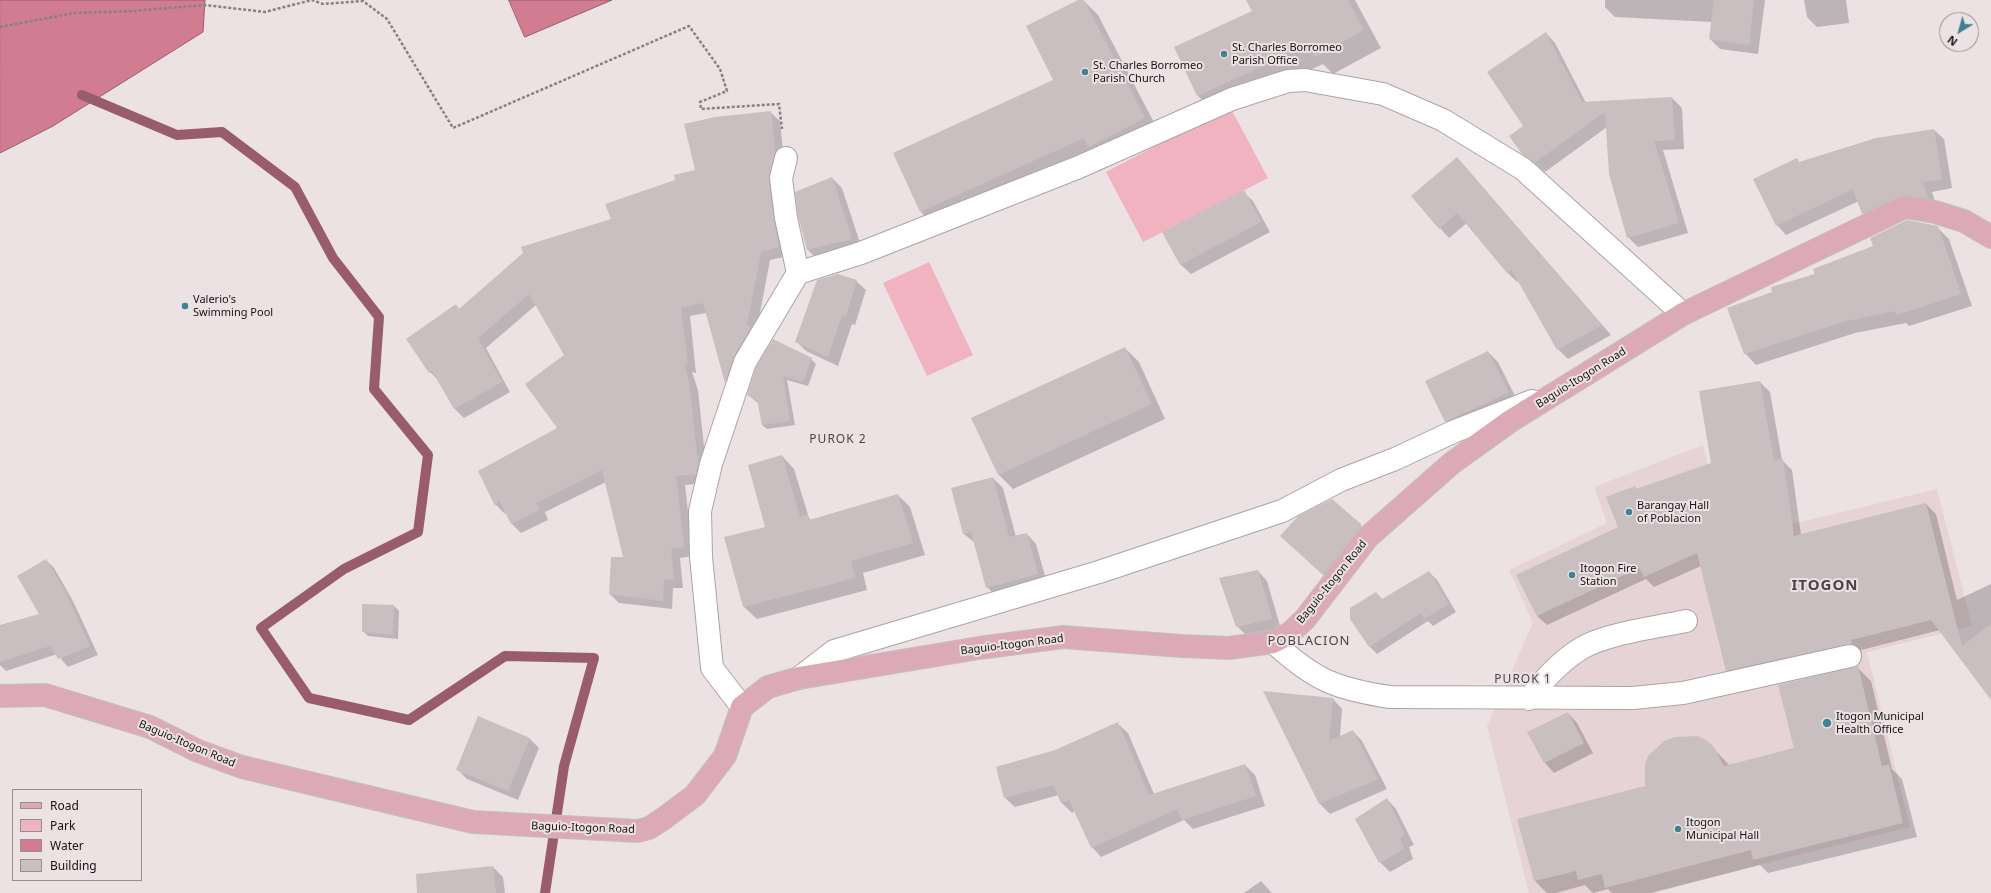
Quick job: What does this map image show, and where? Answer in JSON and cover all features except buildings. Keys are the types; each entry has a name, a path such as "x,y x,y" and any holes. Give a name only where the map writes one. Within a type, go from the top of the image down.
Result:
{"main road":[{"name":"Baguio-Itogon Road","path":"0,696 45,695 150,727 198,751 242,767 473,822 632,831 649,828 695,795 725,756 742,707 768,687 798,678 979,648 1063,637 1229,648 1273,642 1290,633 1305,619 1368,537 1452,463 1512,420 1683,314 1905,207 1935,212 1964,221 1991,238"}],"street":[{"path":"742,707 712,668 701,557 700,511 711,464 745,362 798,273 861,253 1079,167 1232,99 1288,81 1304,80 1383,94 1443,120 1477,140 1523,169 1683,314"},
{"path":"786,158 781,178 786,218 798,273"},
{"path":"798,678 834,651 1085,576 1282,511 1341,480 1395,459 1455,431 1561,390"},
{"path":"1529,699 1547,675 1563,661 1583,647 1607,638 1686,621"},
{"path":"1273,642 1303,668 1327,682 1354,692 1390,697 1529,699 1633,698 1683,693 1850,656"}],"path":[{"path":"0,27 74,13 134,11 205,5 265,12 312,0 323,4 363,1 387,19 453,128 689,26 720,70 727,91 700,102 701,109 779,104 786,158"}],"shaded area":[{"path":"1703,445 1726,540 1937,489 1972,626 1867,652 1910,827 1648,893 1529,893 1487,726 1533,623 1509,570 1607,523 1594,487"}],"green space":[{"path":"1230,107 1268,178 1143,242 1106,172"},
{"path":"929,262 973,355 927,376 883,283"}],"water":[{"path":"0,0 205,0 203,32 53,126 0,153"},
{"path":"509,0 612,0 525,37"}],"waterway":[{"path":"82,95 177,135 222,132 295,187 333,258 379,317 374,389 428,455 418,532 344,569 261,628 309,698 409,720 505,656 594,658 564,766 545,893"}],"place":[{"name":"St. Charles Borromeo Parish Office","path":"1224,54"},
{"name":"St. Charles Borromeo Parish Church","path":"1085,72"},
{"name":"Valerio's Swimming Pool","path":"185,306"},
{"name":"Barangay Hall of Poblacion","path":"1629,512"},
{"name":"Itogon Fire Station","path":"1572,575"},
{"name":"Itogon Municipal Health Office","path":"1827,723"},
{"name":"Itogon Municipal Hall","path":"1678,829"}],"district":[{"name":"PUROK 2","path":"838,440"},
{"name":"ITOGON","path":"1825,586"},
{"name":"POBLACION","path":"1309,641"},
{"name":"PUROK 1","path":"1523,680"}]}
